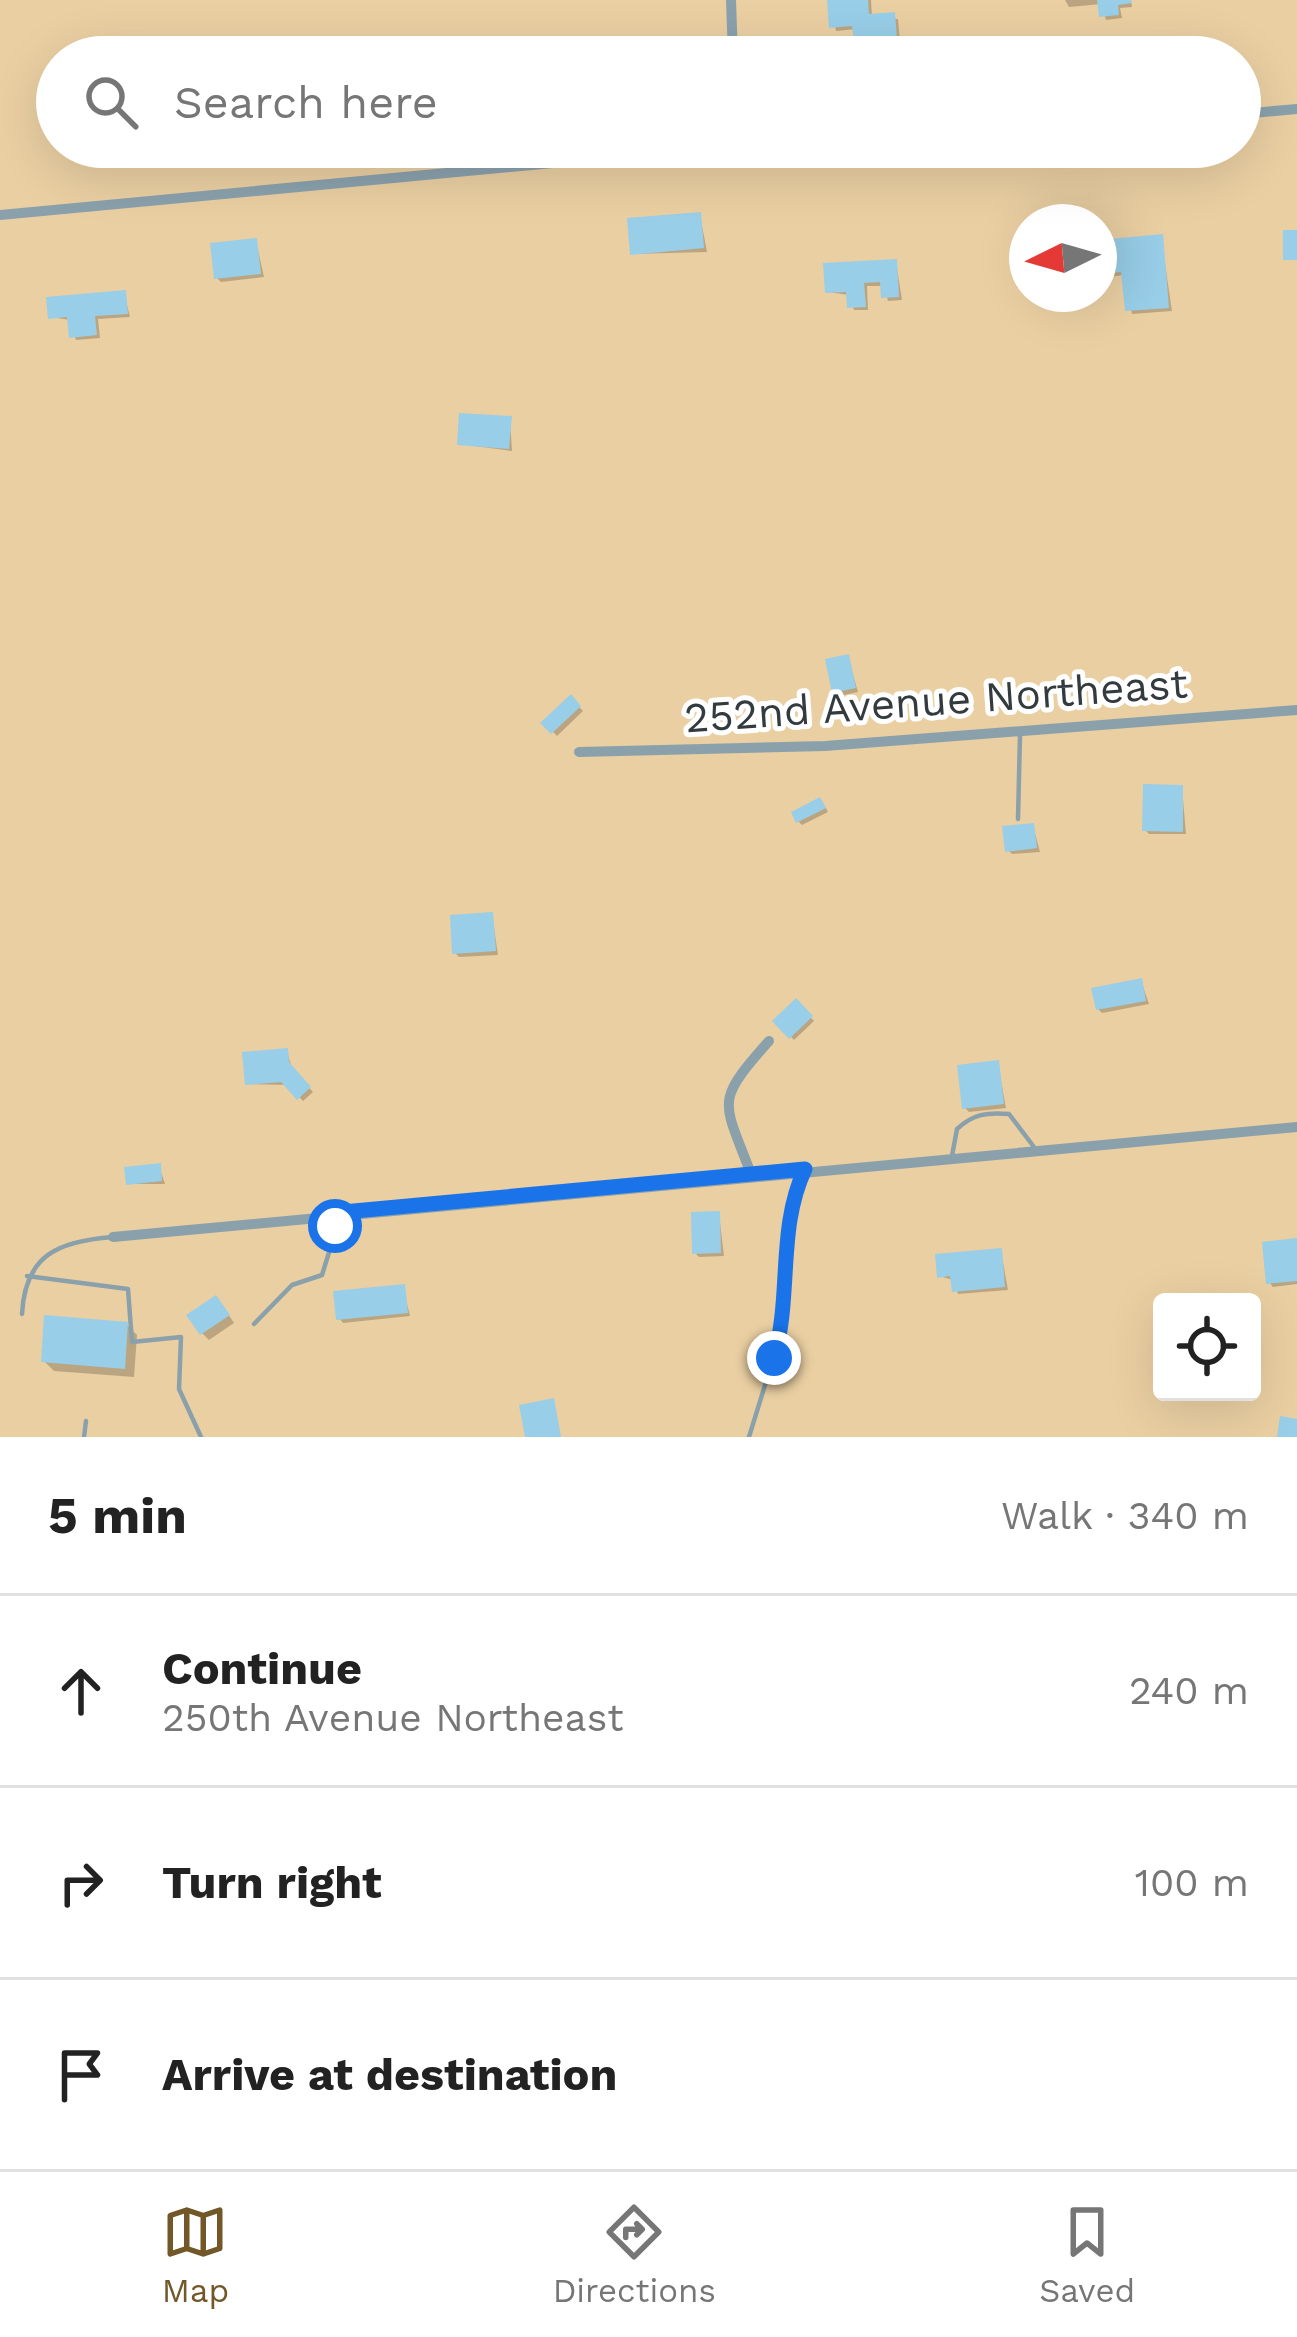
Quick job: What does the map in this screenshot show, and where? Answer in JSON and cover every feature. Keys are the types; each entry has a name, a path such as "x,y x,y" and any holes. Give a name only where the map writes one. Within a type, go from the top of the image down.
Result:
{"street":[{"path":"731,0 732,36"},
{"path":"1261,112 1297,109"},
{"path":"0,215 500,168"},
{"name":"252nd Avenue Northeast","path":"579,752 826,746 1297,710"},
{"path":"751,1174 728,1115 727,1098 731,1083 769,1041"},
{"path":"113,1237 1297,1126"}],"lane":[{"path":"1018,819 1020,729"},
{"path":"952,1156 957,1129 976,1115 992,1113 1009,1114 1035,1149"},
{"path":"749,1437 786,1317 788,1226 805,1169"},
{"path":"254,1324 292,1285 322,1276 328,1244 343,1212"},
{"path":"22,1313 27,1276 63,1246 113,1237"},
{"path":"27,1276 128,1289 132,1342 181,1337 179,1389 201,1437"},
{"path":"84,1437 86,1421"}],"shaded area":[{"path":"0,0 1297,0 1297,1437 0,1437"}],"building":[{"path":"827,0 868,0 869,14 895,12 897,36 853,36 852,26 829,28"},
{"path":"1097,0 1132,3 1118,5 1119,15 1099,17"},
{"path":"701,212 704,248 630,255 627,218"},
{"path":"1283,230 1297,230 1297,260 1283,260"},
{"path":"1163,234 1169,308 1125,311 1121,272 1117,272 1117,238"},
{"path":"257,238 261,274 214,279 210,243"},
{"path":"897,259 899,297 881,298 880,282 864,283 866,307 847,308 846,292 825,293 823,263"},
{"path":"126,290 128,314 95,316 97,335 69,338 67,317 48,319 46,297"},
{"path":"459,413 512,416 509,449 457,445"},
{"path":"849,654 856,688 832,693 825,659"},
{"path":"571,694 581,706 551,734 540,723"},
{"path":"1143,784 1183,785 1183,832 1142,831"},
{"path":"820,797 826,808 796,823 791,812"},
{"path":"1034,823 1037,848 1005,852 1002,826"},
{"path":"493,912 496,951 452,954 450,915"},
{"path":"1142,978 1146,1001 1096,1010 1091,988"},
{"path":"796,998 813,1016 789,1039 772,1021"},
{"path":"288,1048 289,1062 311,1087 297,1100 281,1082 245,1085 242,1052"},
{"path":"999,1060 1004,1104 962,1109 957,1065"},
{"path":"161,1163 162,1181 126,1185 124,1167"},
{"path":"720,1211 721,1253 692,1254 691,1212"},
{"path":"1297,1238 1297,1281 1266,1284 1262,1242"},
{"path":"1002,1248 1005,1287 952,1292 950,1276 937,1278 935,1254"},
{"path":"405,1284 408,1313 336,1320 333,1291"},
{"path":"216,1295 230,1315 200,1335 186,1315"},
{"path":"44,1315 128,1322 125,1369 41,1362"},
{"path":"554,1398 561,1437 525,1437 519,1405"},
{"path":"1280,1416 1297,1419 1297,1437 1277,1437"}],"route":[{"path":"335,1226 343,1212 805,1169 792,1196 786,1317 774,1358"}]}
